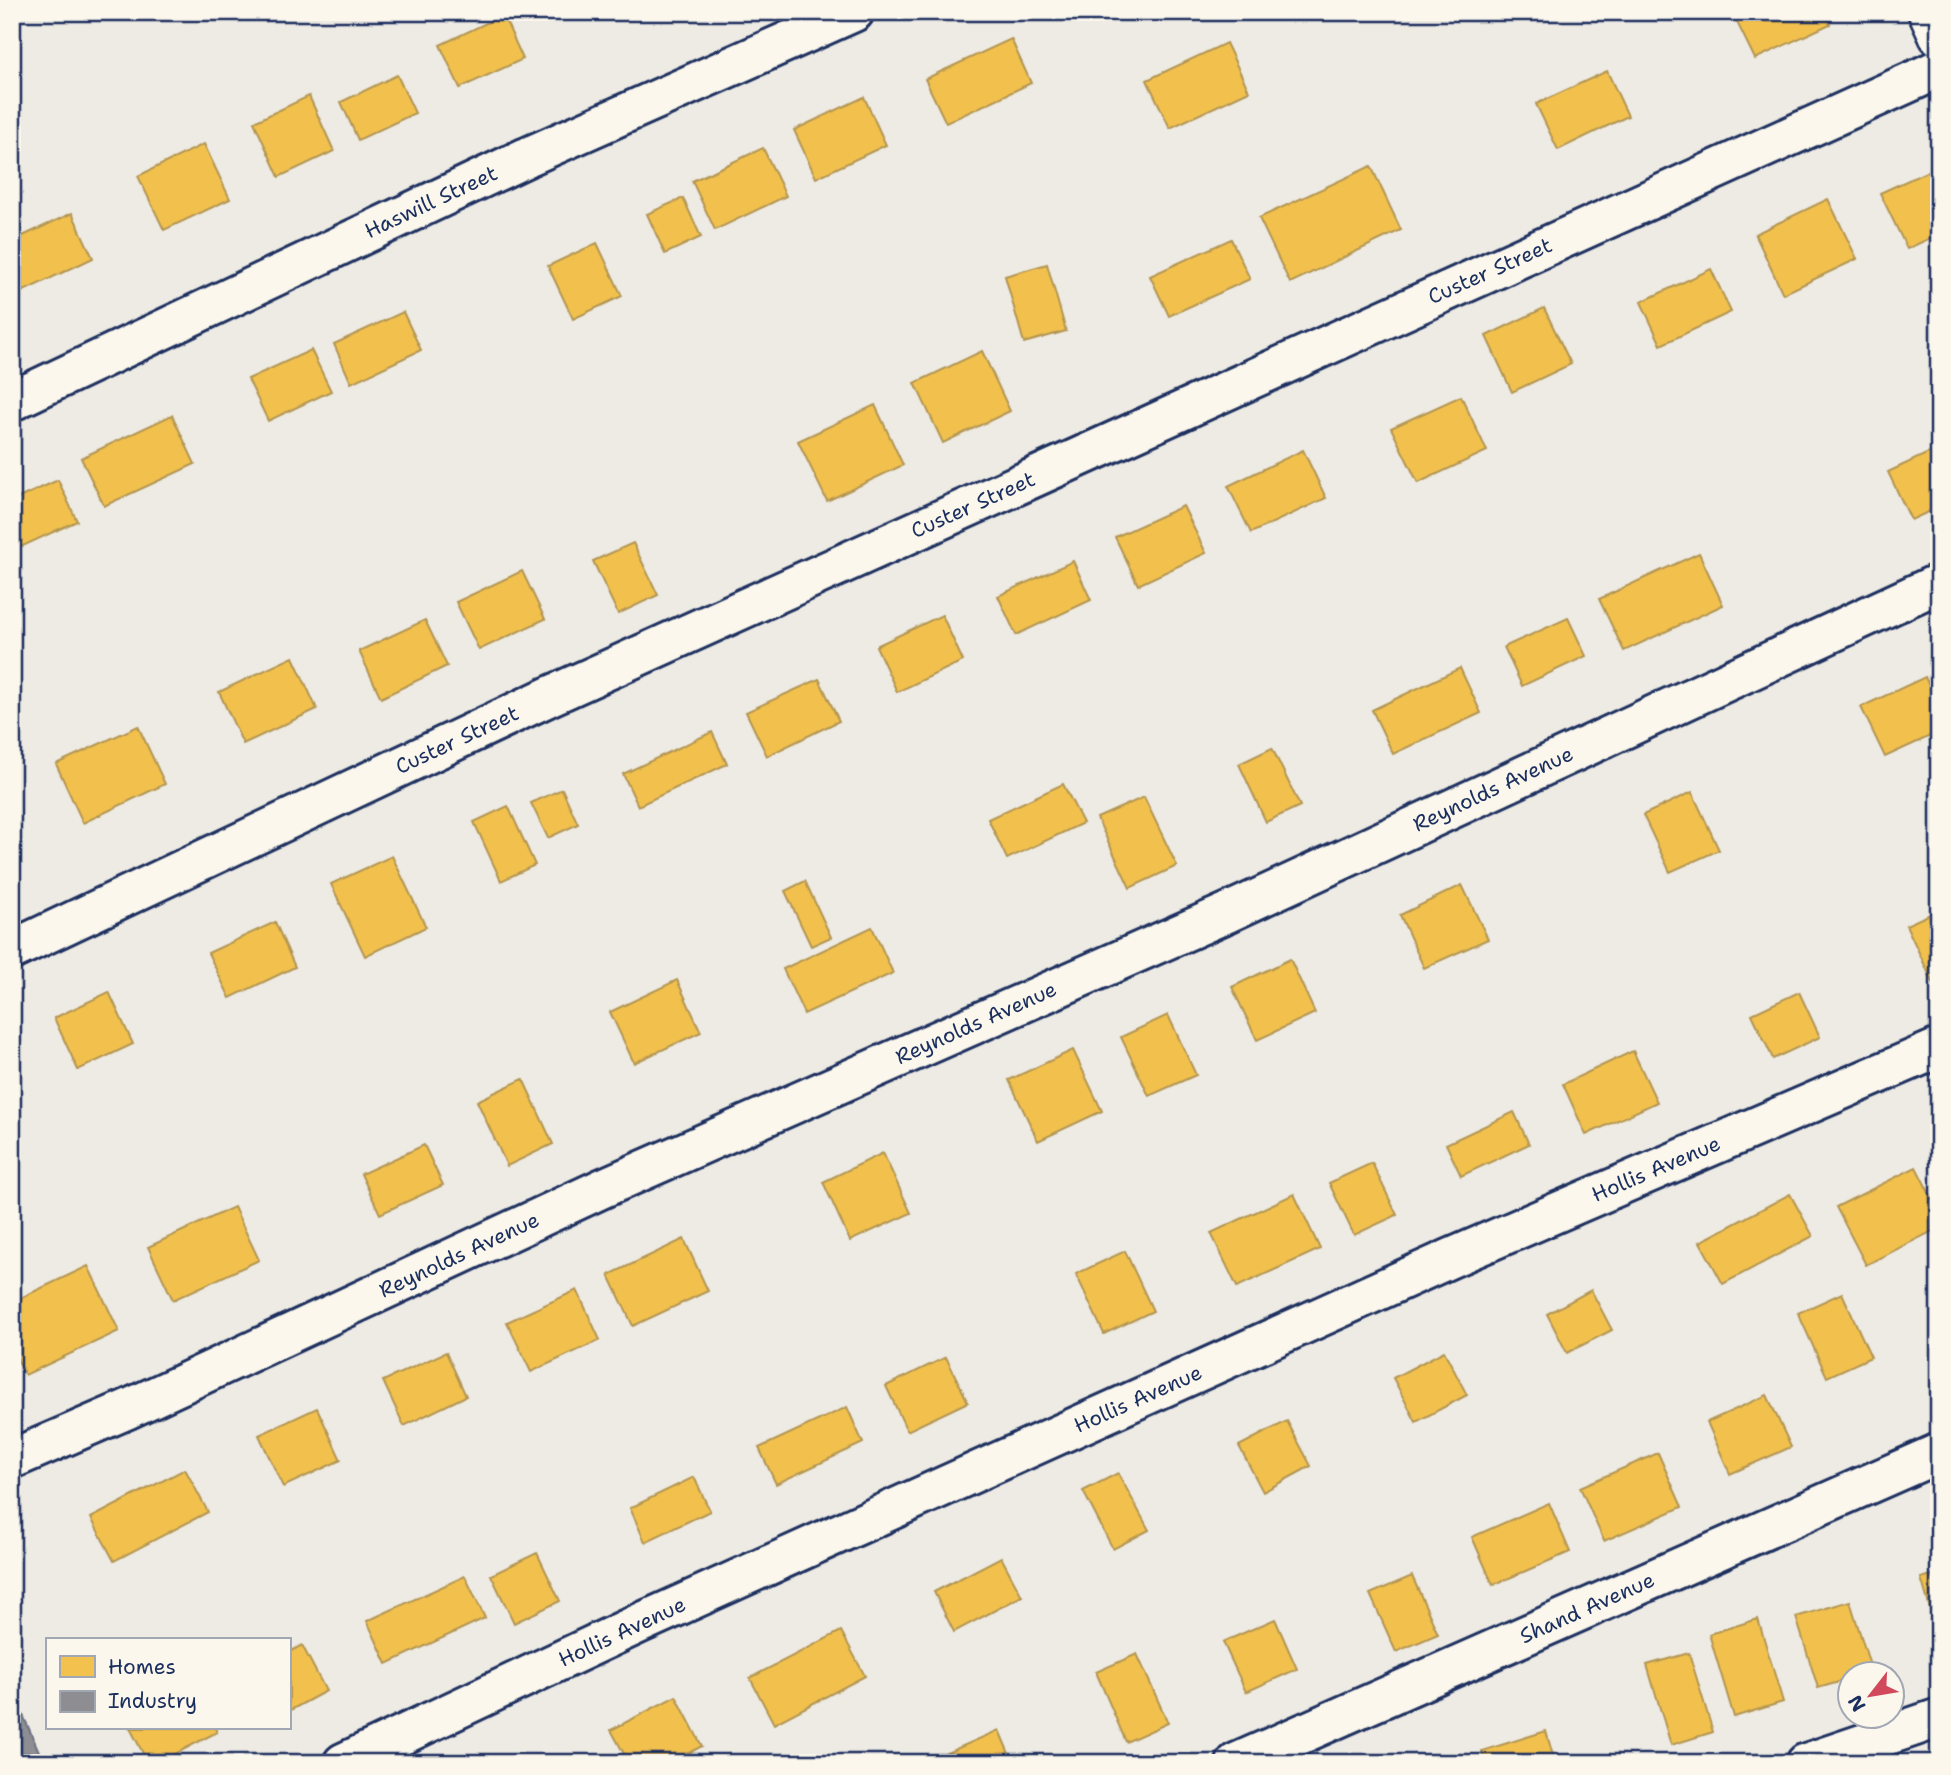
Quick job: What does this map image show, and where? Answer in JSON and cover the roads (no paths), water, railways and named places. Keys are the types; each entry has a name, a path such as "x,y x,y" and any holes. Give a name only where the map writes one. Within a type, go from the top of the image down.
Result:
{"street":[{"name":"Haswill Street","path":"12,401 527,157 854,12"},
{"path":"1928,12 1939,36"},
{"name":"Custer Street","path":"12,950 550,696 1939,69"},
{"name":"Reynolds Avenue","path":"12,1459 128,1409 603,1188 1227,913 1939,583"},
{"name":"Hollis Avenue","path":"344,1763 638,1624 1438,1263 1939,1048"},
{"name":"Shand Avenue","path":"1236,1763 1939,1453"},
{"path":"1806,1763 1939,1718"}]}
